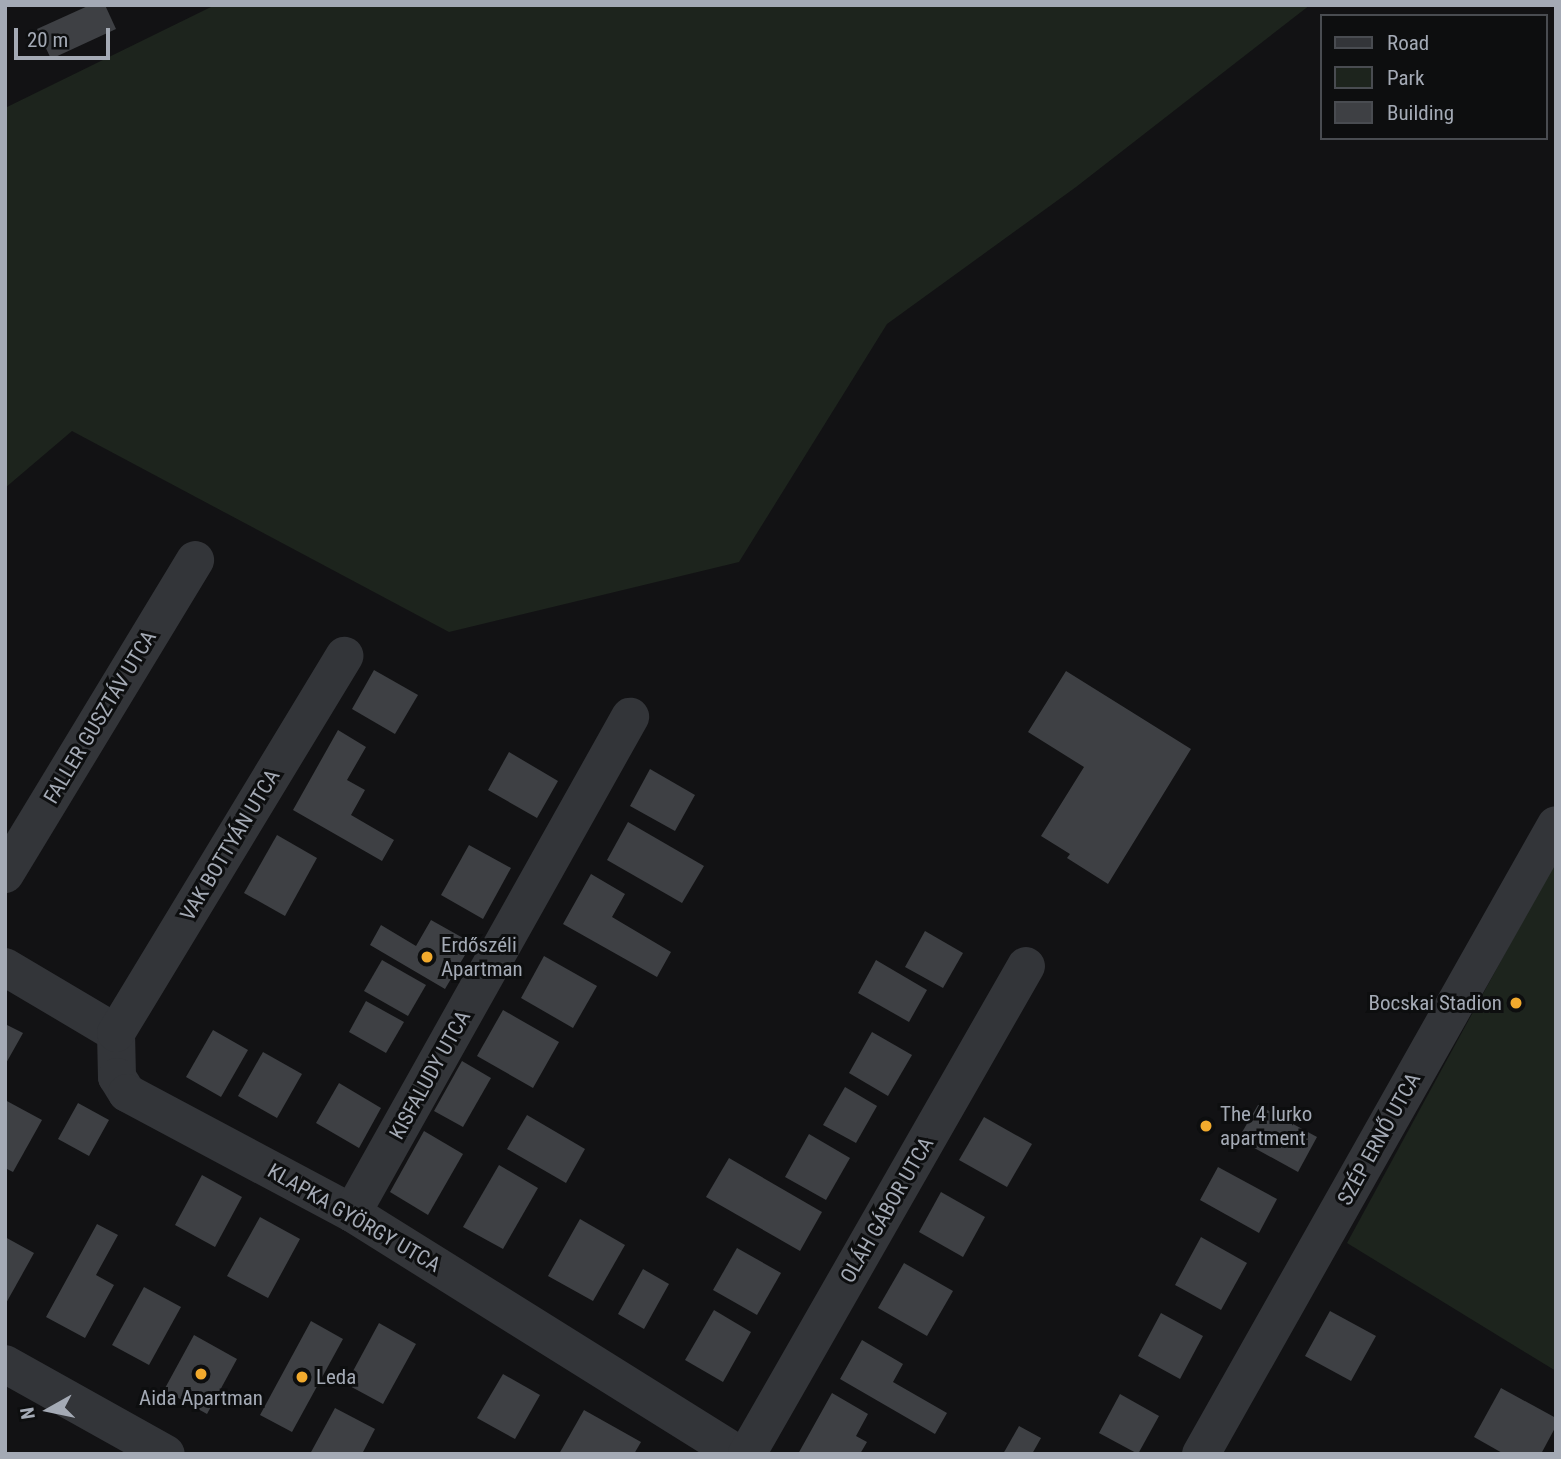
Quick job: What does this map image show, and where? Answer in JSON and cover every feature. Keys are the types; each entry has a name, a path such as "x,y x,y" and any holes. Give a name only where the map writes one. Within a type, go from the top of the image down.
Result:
{"street":[{"name":"FALLER GUSZTÁV UTCA","path":"5,874 195,560"},
{"name":"VAK BOTTYÁN UTCA","path":"116,1033 344,656"},
{"name":"KISFALUDY UTCA","path":"352,1213 630,717"},
{"name":"SZÉP ERNŐ UTCA","path":"1201,1454 1556,825"},
{"name":"OLÁH GÁBOR UTCA","path":"747,1454 1026,966"},
{"path":"5,967 116,1033"},
{"name":"KLAPKA GYÖRGY UTCA","path":"116,1033 117,1077 127,1093 352,1213 738,1454"},
{"path":"5,1364 166,1454"}],"green space":[{"path":"215,5 1310,5 1076,187 887,324 739,562 449,632 72,431 5,488 5,108"},
{"name":"Bocskai Stadion","path":"1556,860 1556,1371 1347,1243"}],"building":[{"path":"90,5 105,5 116,29 51,59 37,29"},
{"path":"374,670 418,695 395,734 352,709"},
{"path":"1066,671 1191,749 1108,884 1067,858 1070,854 1041,836 1084,767 1028,732"},
{"path":"338,730 366,747 347,780 365,790 351,815 394,840 382,861 293,810"},
{"path":"509,752 558,781 537,818 488,790"},
{"path":"650,769 695,795 675,831 630,806"},
{"path":"628,822 704,866 682,903 607,860"},
{"path":"277,835 317,858 285,916 244,893"},
{"path":"469,845 511,868 483,919 441,895"},
{"path":"591,874 625,894 612,917 671,952 657,977 563,924"},
{"name":"Erdőszéli Apartman","path":"431,920 472,943 445,989 370,945 381,925 416,946"},
{"path":"925,931 963,953 943,988 905,967"},
{"path":"544,956 597,986 573,1028 521,998"},
{"path":"382,960 426,985 408,1016 364,991"},
{"path":"876,960 927,990 909,1022 858,993"},
{"path":"366,1001 404,1022 386,1053 349,1032"},
{"path":"503,1010 559,1042 533,1088 477,1056"},
{"path":"5,1024 23,1033 5,1065"},
{"path":"213,1030 248,1050 221,1097 186,1077"},
{"path":"872,1032 912,1055 888,1096 849,1073"},
{"path":"263,1052 302,1074 277,1118 238,1096"},
{"path":"462,1061 491,1078 463,1127 434,1111"},
{"path":"339,1083 381,1108 359,1148 316,1123"},
{"path":"845,1087 877,1106 856,1143 823,1125"},
{"path":"5,1100 42,1120 13,1172 5,1168"},
{"path":"78,1103 109,1120 89,1156 58,1139"},
{"path":"1258,1105 1317,1137 1298,1172 1238,1139"},
{"path":"527,1115 585,1149 566,1183 507,1149"},
{"path":"984,1117 1032,1144 1007,1187 959,1160"},
{"path":"424,1131 463,1154 428,1215 390,1192"},
{"path":"809,1134 850,1158 826,1200 785,1177"},
{"path":"729,1158 822,1212 800,1251 706,1197"},
{"path":"499,1165 538,1188 503,1249 463,1227"},
{"path":"1218,1167 1277,1199 1259,1233 1200,1200"},
{"path":"202,1175 242,1197 215,1247 175,1225"},
{"path":"941,1192 985,1217 963,1257 919,1232"},
{"path":"260,1217 300,1239 268,1298 227,1276"},
{"path":"580,1219 625,1245 593,1301 548,1276"},
{"path":"97,1224 118,1235 96,1275 114,1285 85,1338 46,1317"},
{"path":"5,1237 34,1253 5,1305"},
{"path":"1201,1237 1247,1263 1221,1310 1175,1285"},
{"path":"737,1248 781,1273 757,1315 713,1290"},
{"path":"904,1263 953,1291 927,1336 878,1308"},
{"path":"643,1269 669,1284 644,1329 618,1314"},
{"path":"144,1287 181,1307 149,1365 112,1345"},
{"path":"714,1310 751,1332 723,1382 685,1360"},
{"path":"1330,1311 1376,1336 1351,1381 1305,1356"},
{"path":"1161,1313 1203,1336 1180,1379 1138,1356"},
{"name":"Leda","path":"311,1321 343,1339 292,1432 260,1415"},
{"path":"379,1323 416,1344 383,1404 346,1384"},
{"name":"Aida Apartman","path":"194,1335 237,1359 207,1414 164,1390"},
{"path":"862,1340 903,1364 893,1382 947,1413 935,1434 840,1379"},
{"path":"503,1374 540,1395 515,1439 477,1418"},
{"path":"1501,1388 1556,1418 1556,1426 1541,1454 1504,1454 1474,1437"},
{"path":"832,1393 868,1414 856,1436 867,1442 860,1454 798,1454"},
{"path":"1120,1394 1159,1416 1138,1454 1099,1433"},
{"path":"335,1408 375,1429 362,1454 310,1454"},
{"path":"584,1410 641,1442 634,1454 559,1454"},
{"path":"1019,1426 1041,1438 1032,1454 1003,1454"}],"place":[{"name":"Erdőszéli Apartman","path":"427,957"},
{"name":"Bocskai Stadion","path":"1516,1003"},
{"name":"The 4 lurko apartment","path":"1206,1126"},
{"name":"Aida Apartman","path":"201,1374"},
{"name":"Leda","path":"302,1377"}]}
